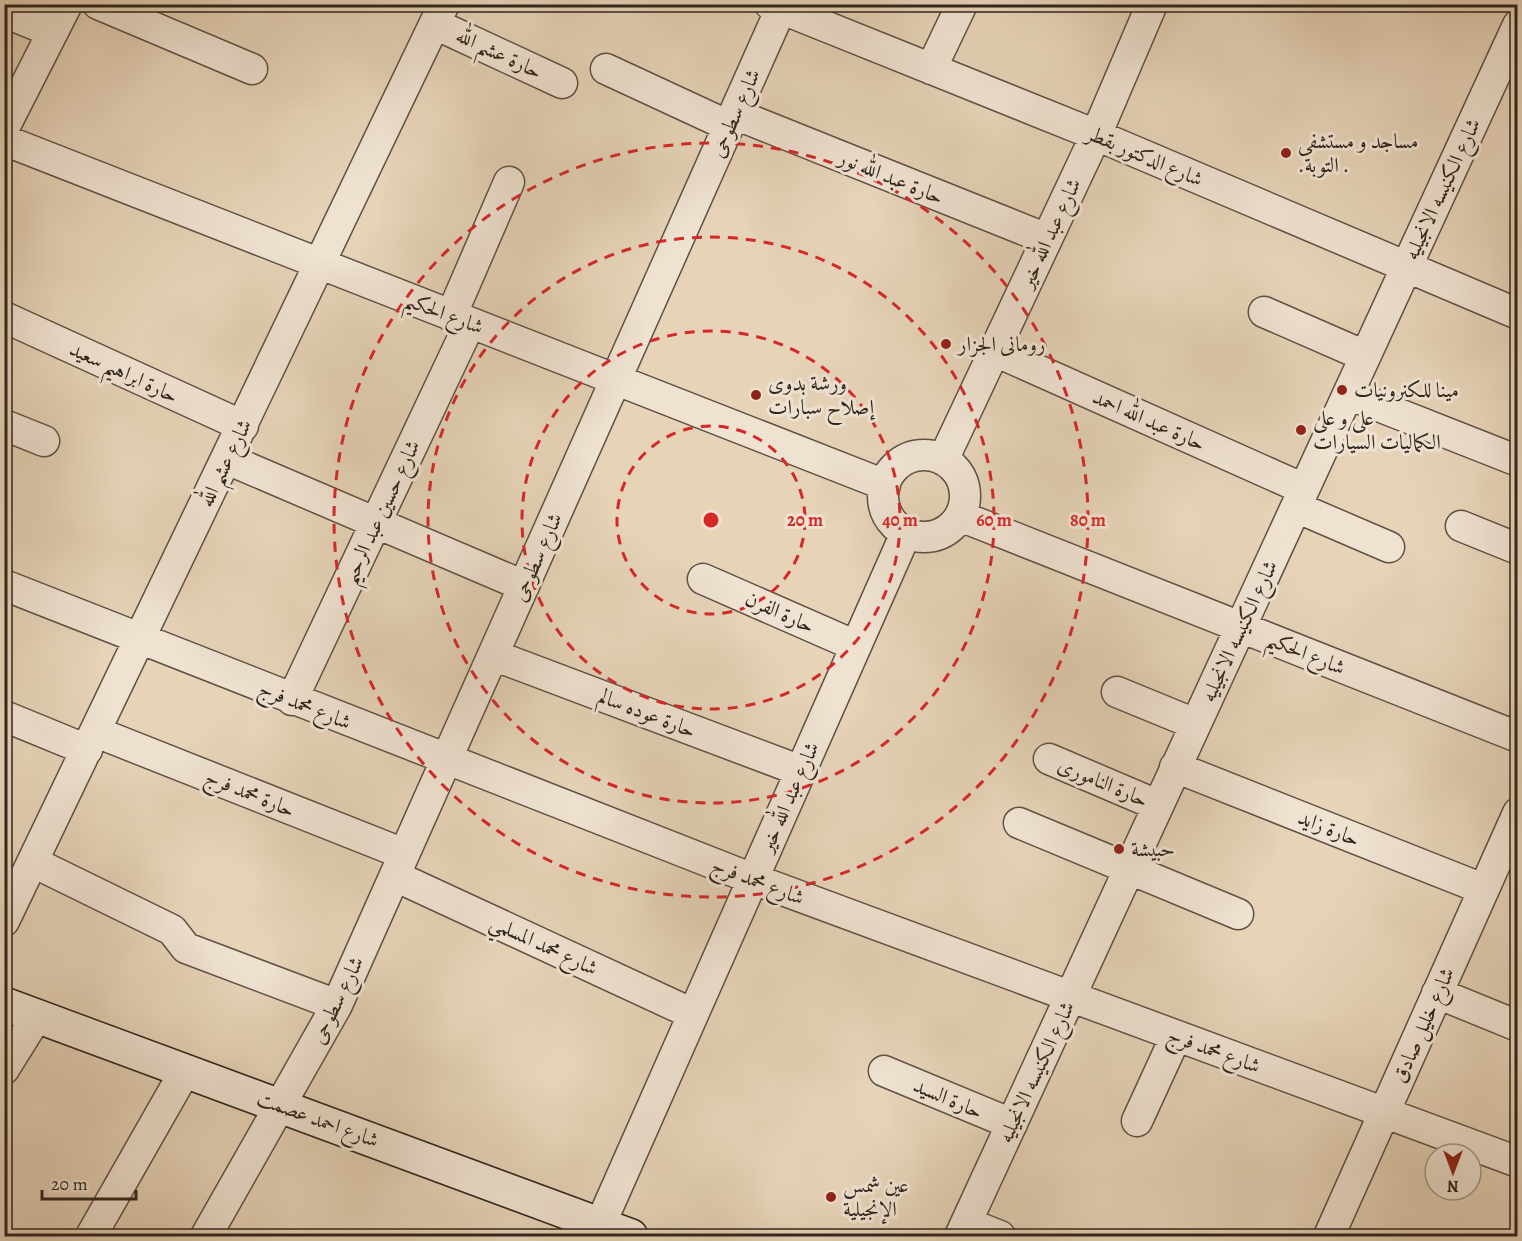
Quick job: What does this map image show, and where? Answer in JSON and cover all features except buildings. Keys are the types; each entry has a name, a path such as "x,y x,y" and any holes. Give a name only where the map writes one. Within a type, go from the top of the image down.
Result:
{"main road":[{"name":"شارع احمد عصمت","path":"4,1004 631,1236"}],"street":[{"path":"4,128 67,4"},
{"path":"98,4 252,69"},
{"path":"930,69 962,4"},
{"name":"شارع عبد الله خير","path":"943,460 1096,135 1152,4"},
{"name":"شارع الدكتور بقطر","path":"778,6 1096,135 1517,313"},
{"name":"شارع سطوحى","path":"206,1236 337,1005 732,120 778,6"},
{"name":"حارة عشم الله","path":"437,11 562,82"},
{"name":"شارع عشم الله","path":"4,921 19,876 91,741 141,640 321,266 437,11"},
{"path":"4,12 53,32"},
{"name":"شارع الكنيسه الانجيليه","path":"964,1230 1128,867 1518,25"},
{"name":"حارة عبد الله نور","path":"606,69 732,120 1047,239"},
{"name":"شارع الحكيم","path":"4,140 885,485"},
{"name":"شارع حسين عبد الرحيم","path":"292,700 376,522 460,320 508,182"},
{"path":"1264,312 1365,356"},
{"name":"حارة ابراهيم سعيد","path":"4,317 243,426"},
{"name":"حارة عبد الله احمد","path":"994,351 1300,498 1389,547"},
{"path":"1348,394 1518,461"},
{"path":"4,425 44,441"},
{"path":"926,456 943,460 961,478 965,491 960,516 942,533 918,537 906,533 889,518 885,507 885,485 890,474 908,459 926,456"},
{"path":"227,459 524,586"},
{"name":"شارع الحكيم","path":"960,516 1518,737"},
{"path":"1461,526 1518,549"},
{"name":"شارع عبد الله خير","path":"600,1225 906,533"},
{"name":"حارة الفرن","path":"703,579 856,646"},
{"name":"شارع محمد فرج","path":"4,585 292,700 753,879 1518,1162"},
{"name":"حارة عوده سالم","path":"493,655 801,771"},
{"path":"1117,692 1195,724"},
{"name":"حارة محمد فرج","path":"4,716 91,741 399,865"},
{"name":"حارة النامورى","path":"1049,759 1157,805"},
{"name":"حارة زايد","path":"1175,766 1483,889"},
{"name":"شارع خليل صادق","path":"1329,1236 1518,813"},
{"path":"1019,824 1238,914"},
{"name":"شارع محمد المسلمي","path":"399,865 693,1014"},
{"path":"19,876 172,930 186,948 337,1005"},
{"path":"1437,993 1518,1026"},
{"path":"4,1069 37,1016"},
{"path":"1137,1121 1176,1036"},
{"path":"91,1236 185,1071"},
{"name":"حارة السيد","path":"884,1071 1012,1124"},
{"path":"964,1230 1000,1236"}],"place":[{"name":"مساجد و مستشفى .التوبة .","path":"1286,153"},
{"name":"رومانى الجزار","path":"946,344"},
{"name":"مينا للكنرونيات","path":"1342,390"},
{"name":"ورشة بدوى إصلاح سبارات","path":"756,395"},
{"name":"على و على الكماليات السيارات","path":"1301,430"},
{"name":"حبيشة","path":"1119,849"},
{"name":"عين شمس الإنجيلية","path":"831,1197"}]}
